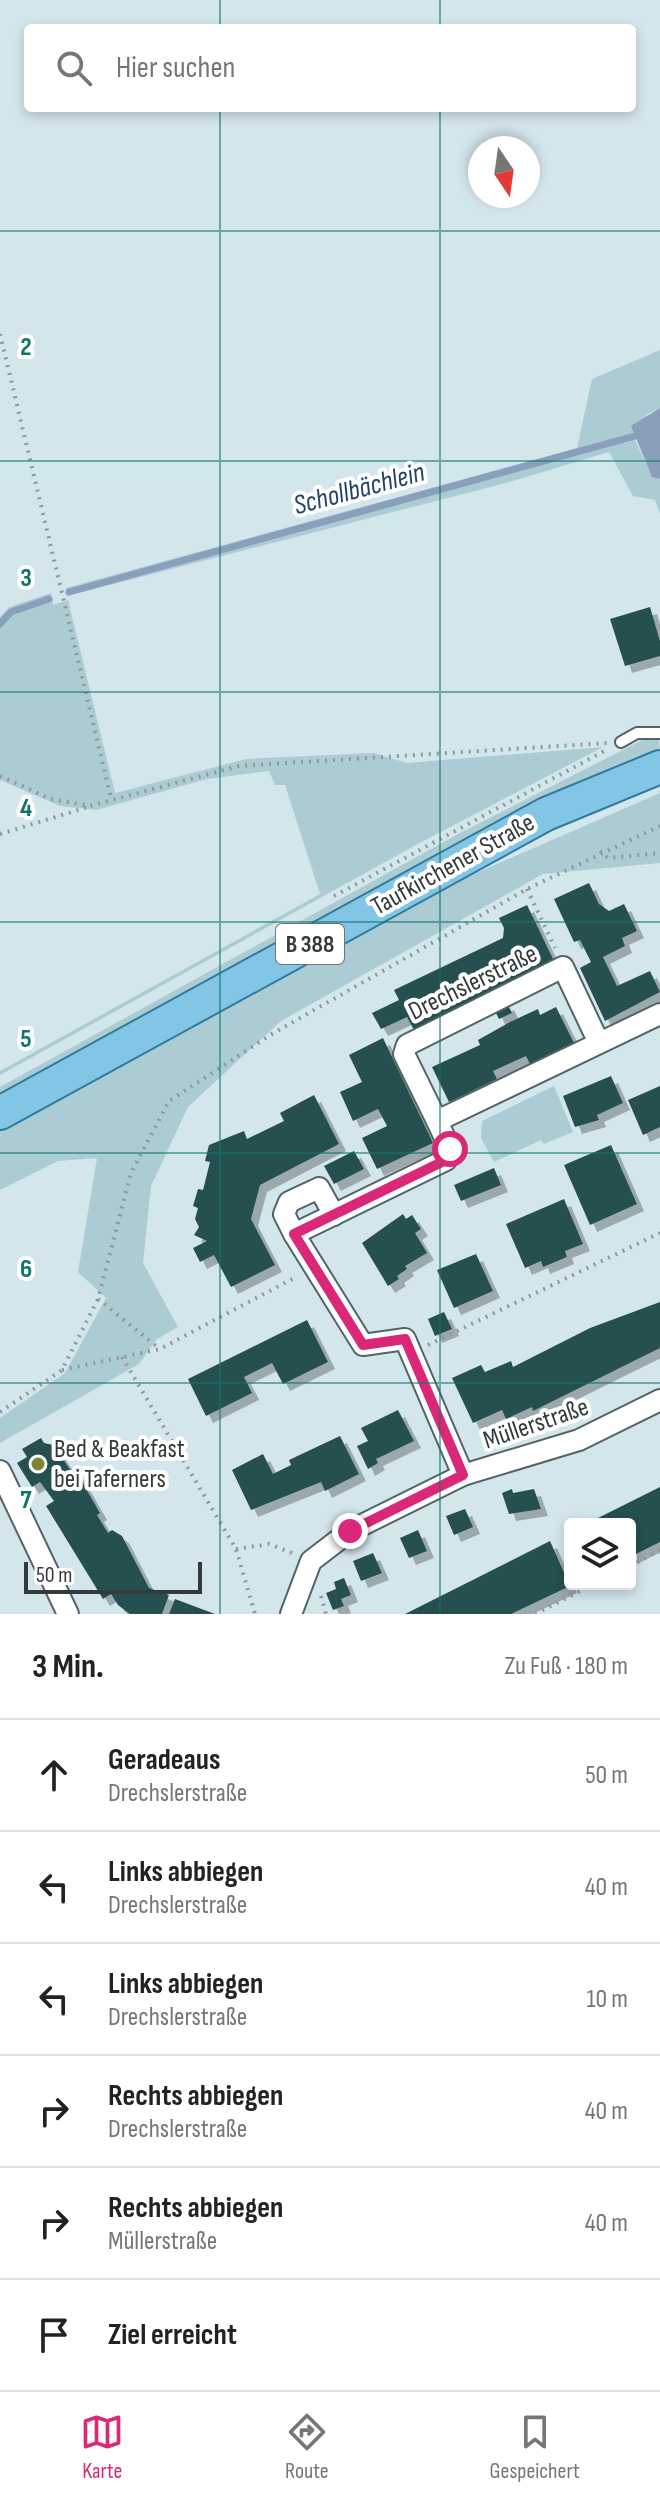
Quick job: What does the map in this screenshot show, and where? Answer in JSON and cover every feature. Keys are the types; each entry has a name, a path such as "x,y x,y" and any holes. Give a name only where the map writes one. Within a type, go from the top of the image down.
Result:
{"main road":[{"name":"Taufkirchener Straße","path":"0,1113 546,814 660,767"}],"street":[{"name":"Drechslerstraße","path":"294,1234 446,1160 450,1149 404,1054 407,1045 563,967 599,1043"},
{"path":"437,1121 660,1014"},
{"path":"334,1215 319,1188 289,1202 284,1214 363,1345 405,1339 463,1475"},
{"name":"Müllerstraße","path":"291,1614 311,1561 350,1531 463,1475 579,1440 660,1400"},
{"path":"0,1471 68,1614"}],"lane":[{"path":"621,742 637,733 660,733"}],"path":[{"path":"0,334 111,798"},
{"path":"0,834 111,798 239,766 621,742"},
{"path":"0,776 51,799 90,806"},
{"path":"62,1370 98,1299 131,1173 169,1101 272,1034 527,889 600,851 660,826"},
{"path":"600,851 608,858 660,853"},
{"path":"527,889 563,967"},
{"path":"411,1354 660,1233"},
{"path":"0,1412 62,1370 160,1349 314,1267"},
{"path":"98,1299 160,1349"},
{"path":"122,1357 236,1549 255,1614"},
{"path":"636,1563 660,1550"},
{"path":"535,1614 582,1590"}],"shaded area":[{"path":"660,350 660,408 647,414 634,438 652,476 660,479 660,514 655,500 633,496 609,452 506,483 67,596 66,588 577,448 592,379"},
{"path":"660,408 660,479 652,477 631,426"},
{"path":"51,593 53,605 68,600 115,793 246,759 373,753 407,763 603,747 416,845 0,1075 0,1071 320,894 285,785 275,785 269,771 207,779 96,810 60,806 0,780 0,617 9,607"},
{"path":"648,737 659,740 660,751 524,808 0,1098 0,1087 458,834"},
{"path":"660,793 660,863 543,874 281,1021 188,1107 151,1186 143,1263 178,1327 157,1339 139,1364 0,1443 0,1418 65,1373 106,1298 78,1272 97,1158 58,1161 0,1190 0,1129 428,894"},
{"path":"554,1086 573,1132 544,1144 541,1140 494,1162 481,1138 482,1121"}],"building":[{"path":"650,607 660,641 660,656 625,666 610,619"},
{"path":"589,883 599,904 609,911 624,904 637,931 622,938 625,946 603,957 617,986 650,971 660,992 605,1021 580,968 591,962 580,940 574,942 554,899"},
{"path":"527,905 555,963 414,1030 407,1017 381,1029 372,1013 399,1000 394,990 503,938 504,928 499,918"},
{"path":"507,1003 512,1013 499,1019 494,1009"},
{"path":"556,1007 574,1043 530,1064 526,1056 493,1071 497,1079 449,1102 432,1067 480,1045 478,1040 510,1022 538,1009 540,1015"},
{"path":"383,1038 433,1143 377,1169 362,1138 387,1126 378,1109 353,1121 340,1092 362,1082 349,1055"},
{"path":"611,1076 623,1103 597,1115 599,1120 575,1127 563,1096"},
{"path":"660,1086 660,1127 643,1135 628,1100"},
{"path":"314,1095 339,1144 260,1185 251,1219 275,1265 231,1287 214,1255 200,1262 193,1248 207,1241 194,1235 199,1227 195,1219 198,1208 193,1206 198,1189 203,1190 210,1162 205,1161 209,1145 244,1131 247,1139 284,1121 280,1113"},
{"path":"611,1145 637,1204 590,1225 564,1165"},
{"path":"354,1151 364,1169 334,1184 324,1166"},
{"path":"494,1168 501,1185 461,1201 454,1185"},
{"path":"564,1199 583,1244 565,1251 567,1257 543,1267 541,1261 525,1268 506,1224"},
{"path":"403,1214 406,1219 412,1215 421,1229 415,1233 427,1253 405,1266 407,1269 397,1276 399,1279 388,1286 362,1243"},
{"path":"476,1254 493,1291 454,1308 437,1270"},
{"path":"660,1302 660,1348 533,1411 532,1407 506,1419 502,1410 473,1423 452,1378 481,1365 485,1372 511,1361 513,1367 590,1328"},
{"path":"444,1312 452,1329 435,1336 428,1319"},
{"path":"307,1320 328,1362 283,1384 272,1363 244,1377 252,1393 206,1416 188,1379"},
{"path":"398,1410 414,1441 376,1459 378,1463 368,1469 357,1446 368,1441 361,1428"},
{"path":"340,1436 359,1474 325,1491 321,1482 251,1510 232,1470 263,1454 273,1474 291,1465 289,1460"},
{"path":"41,1438 44,1443 53,1445 74,1475 77,1473 108,1533 112,1530 122,1536 149,1588 169,1595 162,1614 130,1614 118,1605 111,1594 103,1599 46,1506 54,1501 40,1482 32,1487 17,1463 27,1457 22,1449"},
{"path":"660,1487 660,1542 636,1554 636,1518 598,1518"},
{"path":"512,1489 513,1493 534,1489 541,1509 509,1514 502,1493"},
{"path":"465,1509 473,1527 454,1535 446,1516"},
{"path":"418,1530 427,1551 409,1558 400,1538"},
{"path":"550,1541 564,1572 564,1589 511,1614 405,1614"},
{"path":"373,1553 382,1573 361,1581 353,1561"},
{"path":"344,1578 351,1595 341,1599 344,1606 333,1610 326,1593 336,1589 334,1582"},
{"path":"175,1599 215,1614 169,1614"}],"waterway":[{"name":"Schollbächlein","path":"69,592 660,429"},
{"name":"Schollbächlein","path":"0,624 11,612 49,599"}],"place":[{"name":"Bed & Beakfast bei Taferners","path":"38,1464"}],"route":[{"path":"350,1531 463,1475 405,1339 363,1345 294,1234 446,1160 450,1149"}]}
